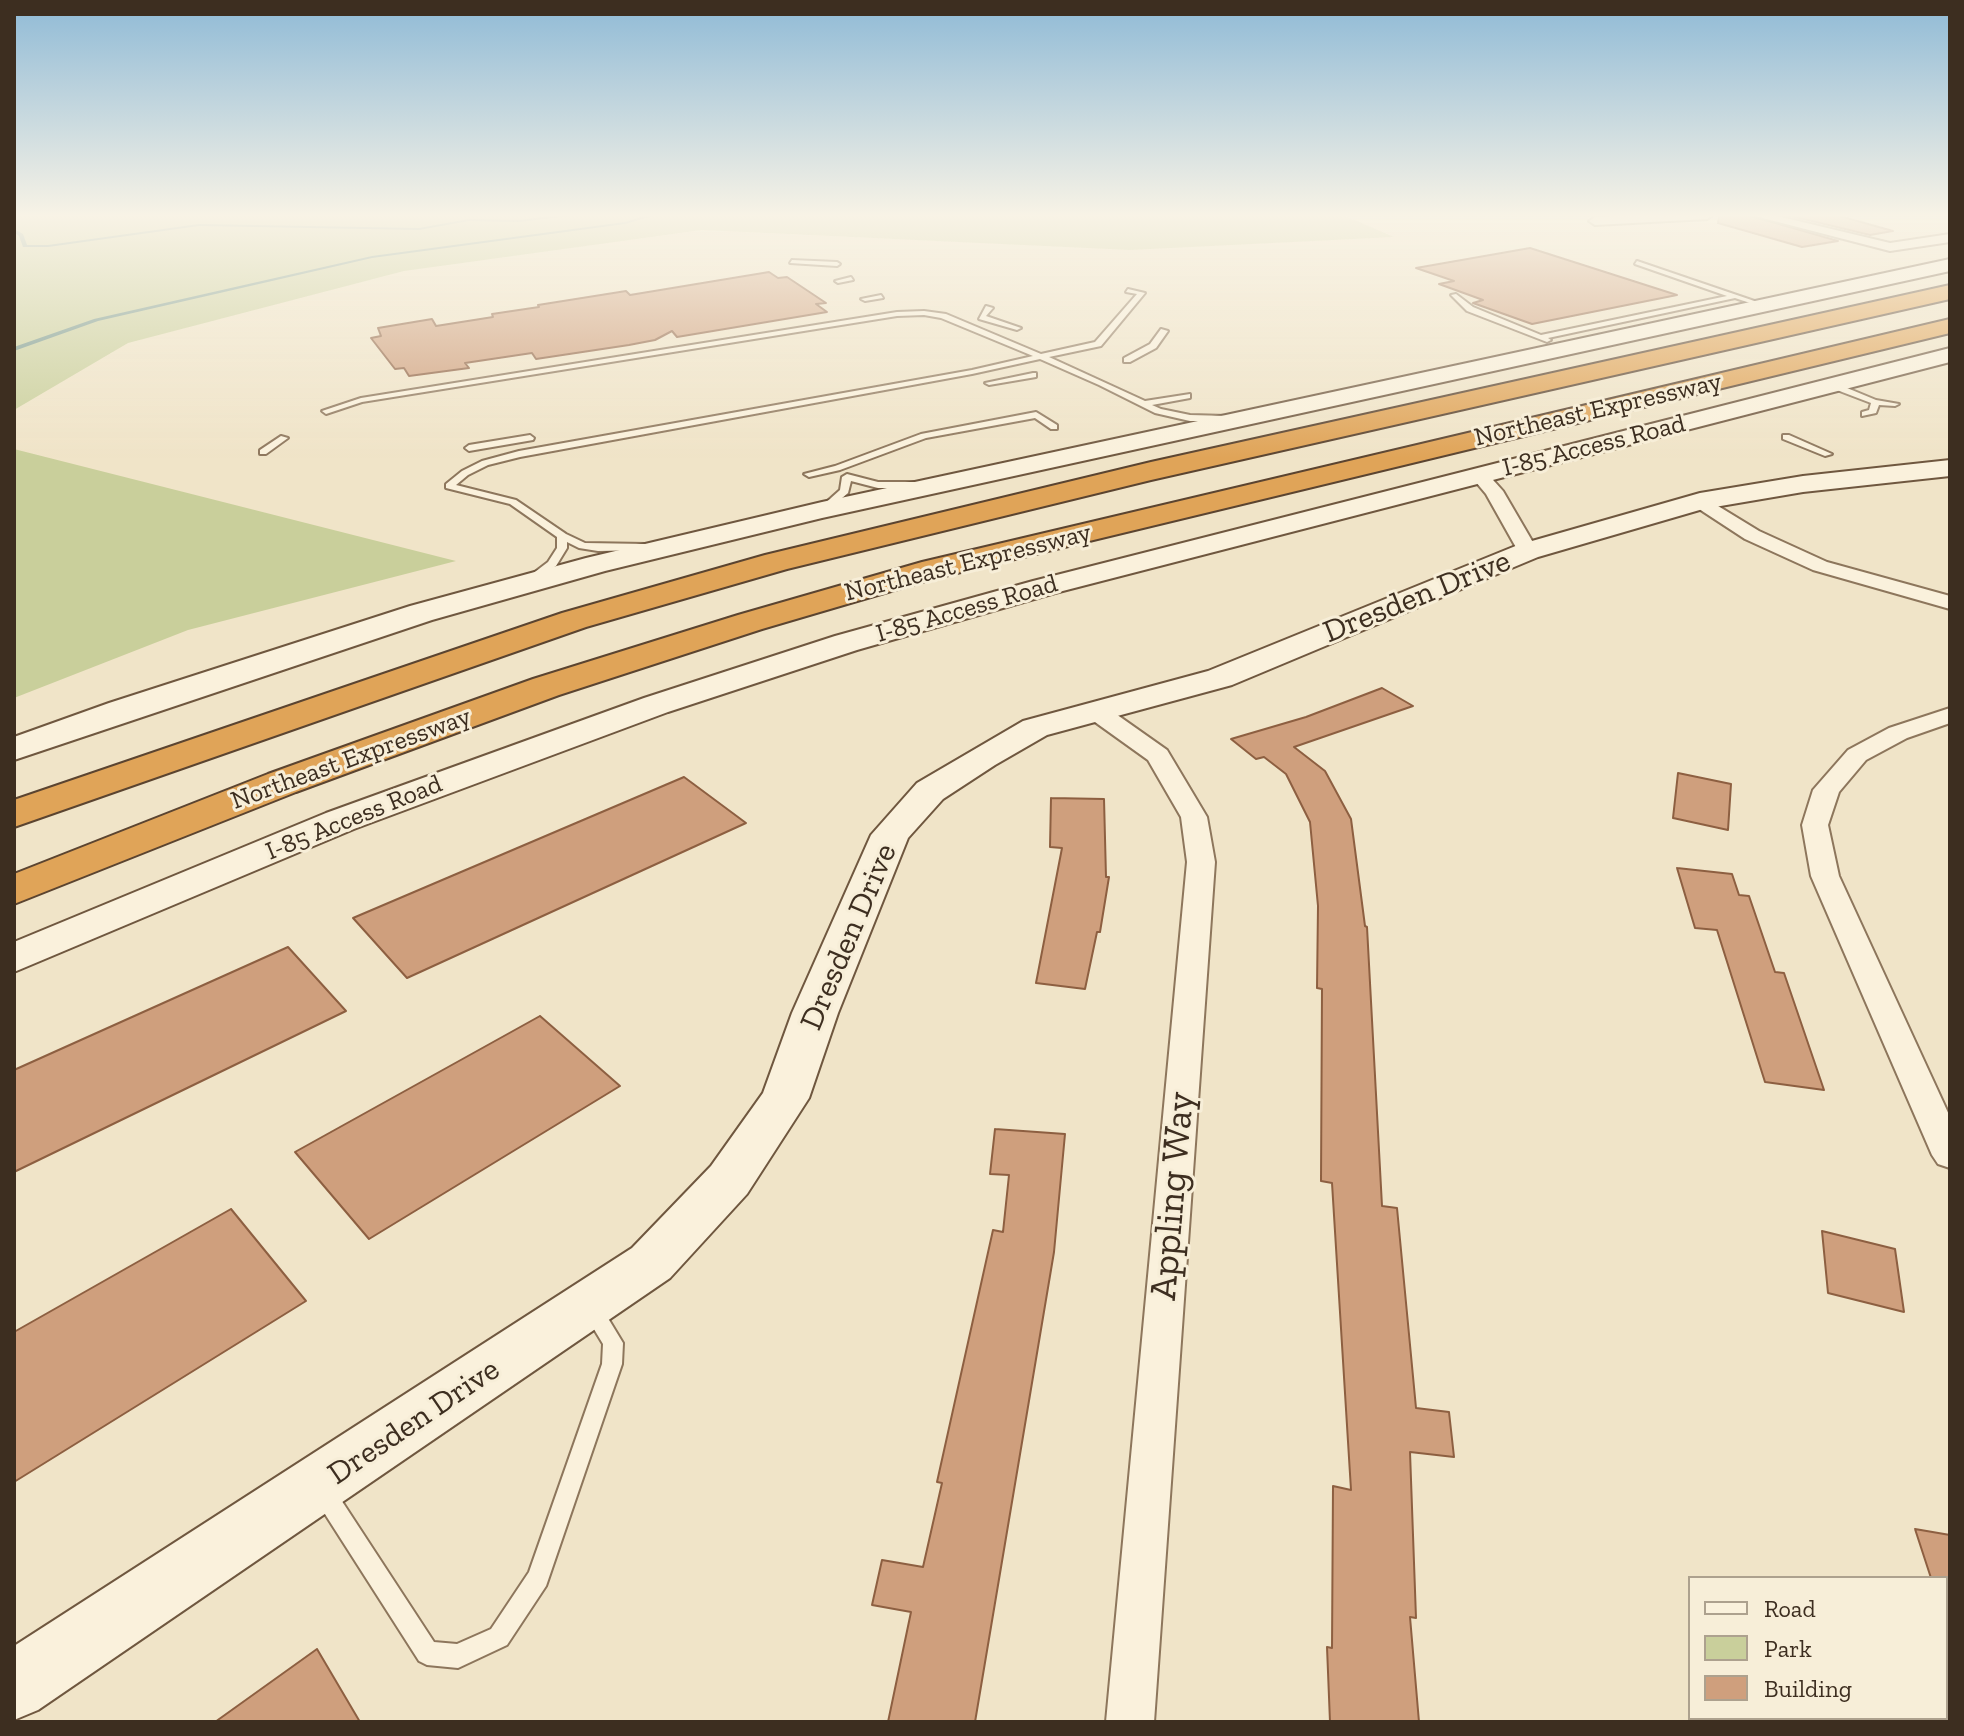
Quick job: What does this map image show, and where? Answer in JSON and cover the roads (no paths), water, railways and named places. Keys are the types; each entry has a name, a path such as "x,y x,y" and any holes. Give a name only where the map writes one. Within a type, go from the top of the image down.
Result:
{"highway":[{"name":"Northeast Expressway","path":"14,814 574,620 776,562 1167,467 1932,296"},
{"name":"Northeast Expressway","path":"14,890 282,783 546,687 807,605 922,572 1950,326"}],"main road":[{"path":"14,749 196,685 421,613 679,544 822,510 1810,296"},
{"name":"I-85 Access Road","path":"14,958 340,821 656,705 846,643 1028,591 1950,355"},
{"name":"Dresden Drive","path":"14,1686 651,1263 729,1180 785,1098 815,1013 890,835 930,791 982,757 1035,728 1220,678 1528,551 1700,501 1803,484 1950,468"}],"street":[{"path":"1479,475 1494,491 1528,551"},
{"path":"1700,501 1752,535 1820,566 1950,603"},
{"name":"Appling Way","path":"1097,712 1158,755 1194,817 1201,862 1130,1722"},
{"path":"1950,715 1898,733 1857,755 1826,790 1815,825 1825,876 1950,1155"}],"lane":[{"path":"679,544 583,546 562,536 513,502 449,486 485,463 544,450 1098,344 1139,296"},
{"path":"1455,296 1470,309 1568,349"},
{"path":"1735,296 1765,306"},
{"path":"1541,337 1735,296"},
{"path":"865,299 881,297"},
{"path":"876,307 889,315"},
{"path":"989,308 982,317 1017,328"},
{"path":"326,411 361,400 889,315 943,316 1158,411 1190,418 1248,418"},
{"path":"1127,360 1153,346 1164,331"},
{"path":"989,383 1033,375"},
{"path":"1832,385 1875,402 1895,404"},
{"path":"1143,404 1187,396"},
{"path":"1865,414 1873,411 1875,402"},
{"path":"1141,441 1159,428 1162,419 1158,411"},
{"path":"809,474 837,468 929,435 1036,415 1054,427"},
{"path":"1786,437 1828,454"},
{"path":"263,452 284,438"},
{"path":"469,448 530,438"},
{"path":"544,450 549,460"},
{"path":"520,585 552,564 562,548 562,536"},
{"path":"319,1486 338,1510 427,1653 458,1656 499,1637 538,1578 612,1364 613,1343 589,1305"}],"waterway":[{"path":"14,349 96,320 201,296"}]}
